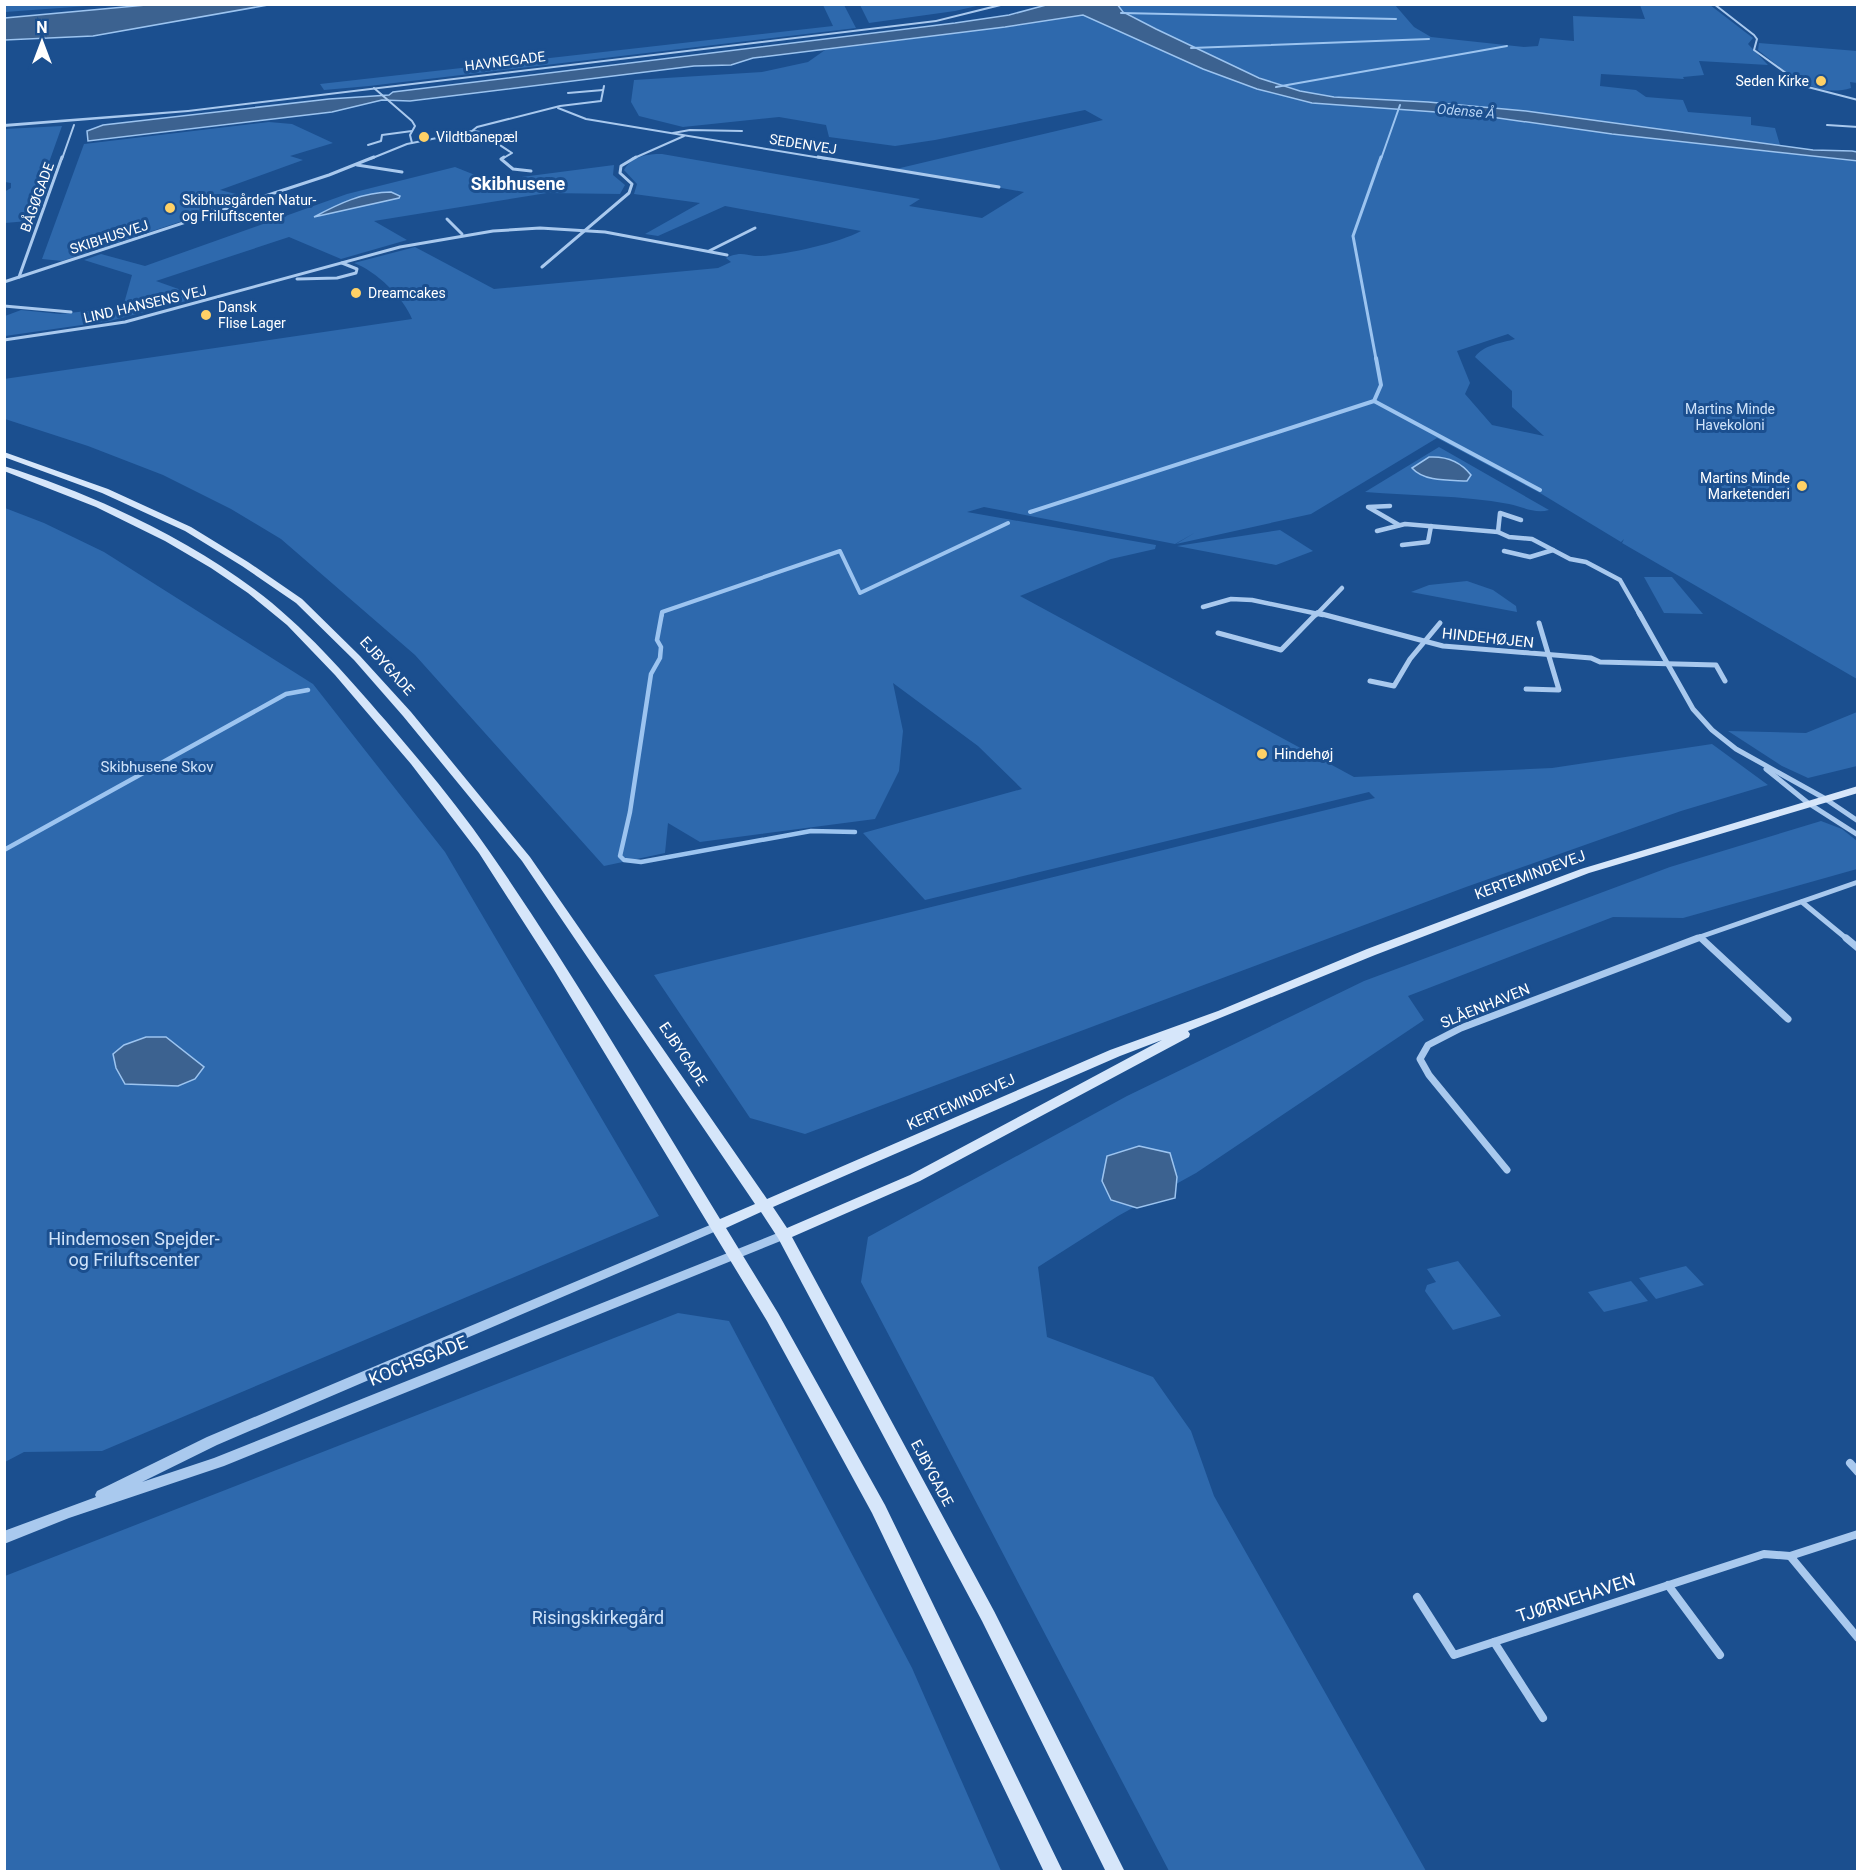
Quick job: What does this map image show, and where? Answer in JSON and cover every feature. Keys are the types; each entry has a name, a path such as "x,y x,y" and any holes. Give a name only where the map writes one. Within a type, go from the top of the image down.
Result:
{"main road":[{"name":"EJBYGADE","path":"4,454 105,491 188,529 299,601 348,650 420,731 526,859 783,1235 988,1616 1116,1872"},
{"path":"4,468 99,505 168,539 251,591 290,623 339,673 415,762 484,852 559,968 773,1317 879,1510 1054,1872"},
{"name":"KERTEMINDEVEJ","path":"717,1226 1115,1053 1222,1014 1371,952 1585,872 1857,789"},
{"name":"KERTEMINDEVEJ","path":"783,1235 915,1178 1222,1014"}],"street":[{"name":"HAVNEGADE","path":"4,126 144,116 936,21 1007,4"},
{"path":"1714,4 1754,35 1757,39 1754,50 1795,82 1813,90 1857,100"},
{"path":"374,88 412,121 415,126 410,135 412,143"},
{"name":"SKIBHUSVEJ","path":"4,282 88,256 356,165 412,143 558,108 601,101 604,88 568,93"},
{"path":"558,108 586,119 672,133 697,129 725,133 742,131"},
{"name":"BÅGØGADE","path":"19,277 74,125"},
{"path":"1827,125 1857,127"},
{"path":"472,130 480,132 512,153 501,159 513,168 531,171"},
{"path":"368,145 381,141 382,135 412,131"},
{"name":"SEDENVEJ","path":"672,133 999,187"},
{"path":"542,267 588,230 632,189 632,184 620,173 623,164 684,135"},
{"name":"SKIBHUSVEJ","path":"356,165 402,172"},
{"path":"447,219 462,234"},
{"name":"LIND HANSENS VEJ","path":"4,340 125,322 423,241 462,234 525,228 588,230 727,255"},
{"path":"709,252 755,228"},
{"path":"746,233 757,235"},
{"name":"LIND HANSENS VEJ","path":"288,279 337,278 356,273 357,269 342,263"},
{"path":"4,306 71,312"},
{"path":"1390,506 1368,507 1400,525"},
{"path":"1498,532 1500,513 1521,520"},
{"path":"1377,531 1400,525 1498,532 1509,537 1532,539 1570,559 1586,562 1620,580 1698,715 1712,730 1751,757 1808,803 1857,835"},
{"path":"1402,545 1428,542 1431,526"},
{"path":"1504,551 1530,557 1553,550"},
{"path":"1218,633 1281,650 1342,588"},
{"name":"HINDEHØJEN","path":"1203,607 1231,599 1252,600 1443,646 1516,651 1528,655 1591,658 1600,662 1716,665 1725,681"},
{"name":"HINDEHØJEN","path":"1370,681 1394,686 1410,659 1440,623"},
{"name":"HINDEHØJEN","path":"1526,689 1559,690 1539,623"},
{"path":"1751,757 1824,798 1857,821"},
{"name":"SLÅENHAVEN","path":"1507,1170 1429,1075 1420,1059 1428,1045 1461,1028 1700,937 1857,882"},
{"path":"1802,902 1857,948"},
{"path":"1700,937 1788,1018"},
{"name":"KOCHSGADE","path":"64,1514 212,1441 717,1226"},
{"name":"KOCHSGADE","path":"4,1538 64,1514 219,1462 783,1235"},
{"path":"1850,1463 1857,1472"},
{"name":"TJØRNEHAVEN","path":"1417,1597 1454,1655 1764,1554 1790,1556 1857,1534"},
{"path":"1790,1556 1857,1638"},
{"path":"1668,1585 1720,1655"},
{"path":"1494,1642 1543,1718"}],"green space":[{"path":"5,4 101,4 101,5 5,12"},
{"path":"823,5 844,5 856,28 369,86 324,90 320,84 833,26"},
{"path":"860,5 981,5 869,23"},
{"path":"1117,5 1395,5 1414,27 1431,37 1524,47 1538,46 1540,38 1574,41 1573,16 1645,19 1640,5 1710,5 1753,38 1748,44 1768,65 1699,61 1704,75 1683,77 1684,79 1601,74 1600,86 1636,90 1646,97 1683,100 1688,112 1751,117 1751,125 1775,128 1780,145 1539,114 1420,102 1335,97 1301,92 1234,67 1174,39 1128,14"},
{"name":"Martins Minde Havekoloni","path":"1084,15 1203,69 1257,89 1312,103 1477,115 1612,134 1857,161 1857,679 1622,543 1624,539 1621,542 1540,493 1437,438 1311,514 1176,544 1196,532 1175,544 984,507 967,512 1156,545 1155,549 1111,559 1020,596 1354,777 1552,768 1712,744 1768,785 1681,811 1466,887 805,1134 750,1118 654,975 1375,798 1369,792 925,900 863,833 1022,789 978,746 893,683 903,731 899,771 875,819 700,842 668,823 665,853 604,866 415,655 281,539 231,509 163,475 88,446 5,419 4,379 412,319 403,303 388,286 371,272 354,263 415,247 494,289 718,268 731,262 726,258 732,256 785,253 827,244 861,231 725,206 658,236 645,234 700,203 634,194 637,184 624,170 631,162 645,155 662,154 920,199 909,206 982,218 1024,192 896,169 1103,120 1085,110 895,146 829,137 826,125 779,117 683,127 639,116 631,102 634,80 762,72 808,62 825,50","holes":["1508,334 1515,339 1488,347 1475,357 1512,391 1512,407 1544,436 1492,425 1465,394 1470,383 1457,351"]},
{"path":"1759,43 1857,51 1857,83 1850,82 1851,88 1838,90 1813,87 1790,75 1758,50"},
{"path":"269,122 292,124 333,143 290,156 303,160 220,190 252,198 62,261 42,259 84,144"},
{"path":"62,126 28,221 5,223 4,192 11,188 11,183 5,182 5,129"},
{"path":"614,165 613,175 625,185 620,194 547,193 374,221 407,240 341,259 289,237 156,281 201,297 110,321 5,336 5,316 21,310 60,314 123,307 132,275 84,260 101,254 145,266 347,194 455,167 490,181"},
{"path":"1439,447 1549,510 1534,511 1509,504 1473,499 1365,492"},
{"name":"Skibhusene Skov","path":"5,508 44,523 104,552 313,684 445,852 659,1216 102,1451 24,1452 5,1462"},
{"path":"1280,530 1313,551 1276,565 1177,546"},
{"path":"1644,577 1672,577 1703,614 1664,613"},
{"path":"1467,581 1493,590 1516,606 1517,612 1411,592 1429,585"},
{"path":"1857,712 1857,766 1808,778 1782,766 1728,731 1806,733"},
{"path":"1821,821 1842,829 1857,841 1857,869 1683,918 1613,917 1408,996 1424,1020 1196,1173 1118,1216 1038,1267 1047,1337 1153,1377 1191,1431 1214,1496 1426,1871 1169,1871 861,1282 868,1237 1127,1096 1364,981 1670,867"},
{"path":"1458,1261 1501,1316 1453,1330 1425,1291 1427,1285 1436,1282 1427,1269"},
{"path":"1686,1266 1704,1285 1656,1299 1639,1278"},
{"path":"1631,1281 1648,1301 1604,1312 1588,1292"},
{"name":"Risingskirkegård","path":"678,1313 729,1321 912,1668 1001,1871 5,1871 5,1576"}],"water":[{"name":"Odense Å","path":"1117,4 1123,12 1259,78 1300,91 1334,97 1428,102 1526,111 1813,150 1852,151 1857,152 1858,161 1612,134 1477,115 1312,103 1257,89 1203,69 1083,15 1005,27 753,58 731,65 694,66 410,101 382,100 332,112 88,141 87,131 103,125 329,99 389,95 393,92 955,23 1009,15 1046,5"},
{"path":"146,5 268,5 93,36 5,40 5,18"},
{"path":"391,192 400,196 399,198 314,217 361,196"},
{"path":"1429,457 1453,461 1471,475 1467,481 1438,479 1423,476 1412,468"},
{"path":"146,1037 166,1037 204,1067 195,1079 178,1086 125,1084 116,1068 113,1054 124,1045"},
{"path":"1139,1146 1170,1153 1177,1177 1175,1198 1137,1208 1111,1200 1102,1181 1107,1156"}],"waterway":[{"path":"1121,13 1396,19"},
{"path":"1191,48 1429,39"},
{"path":"1276,87 1507,46"},
{"path":"1381,159 1400,105"},
{"path":"1376,359 1353,236 1381,157"},
{"path":"1374,401 1381,385 1376,358"},
{"path":"1030,512 1374,401"},
{"path":"1374,401 1540,490"},
{"path":"662,613 840,551 860,593 1008,523"},
{"path":"662,613 657,640 661,647 660,658 651,674 630,812 620,856 624,860 641,862 811,831 855,832"},
{"path":"4,850 286,694 308,690"}],"place":[{"name":"Seden Kirke","path":"1821,81"},
{"name":"Vildtbanepæl","path":"424,137"},
{"name":"Skibhusgården Natur- og Friluftscenter","path":"170,208"},
{"name":"Dreamcakes","path":"356,293"},
{"name":"Dansk Flise Lager","path":"206,315"},
{"name":"Martins Minde Marketenderi","path":"1802,486"},
{"name":"Hindehøj","path":"1262,754"}],"district":[{"name":"Skibhusene","path":"518,184"}],"park label":[{"name":"Hindemosen Spejder- og Friluftscenter","path":"134,1249"}]}
